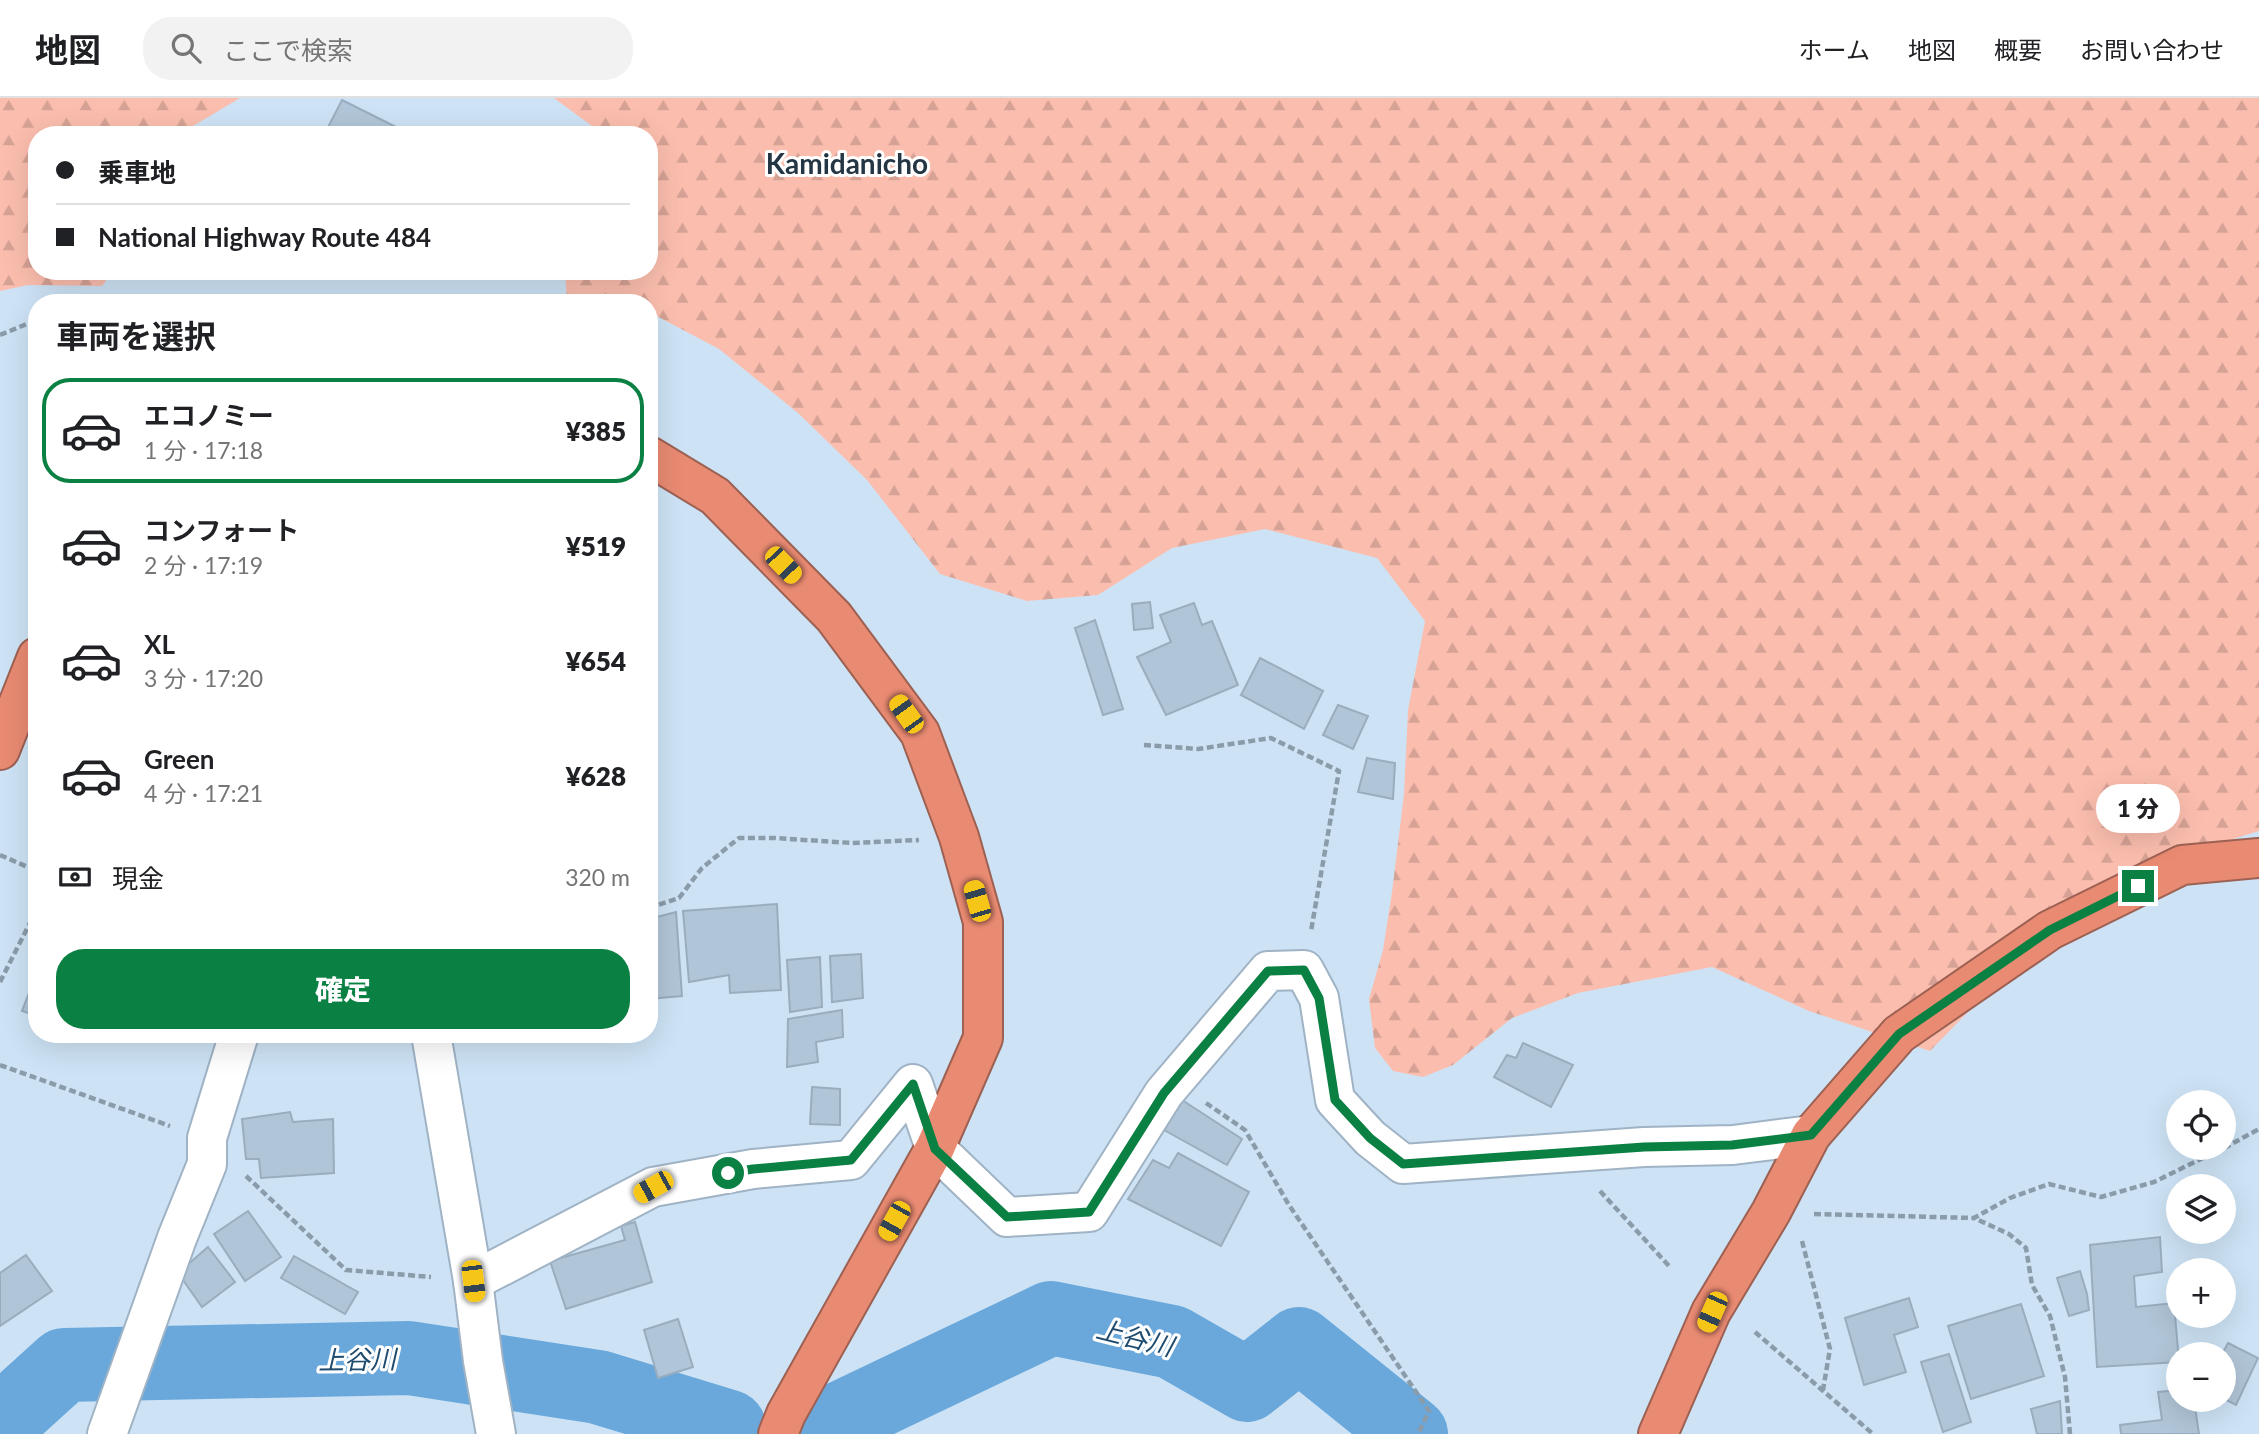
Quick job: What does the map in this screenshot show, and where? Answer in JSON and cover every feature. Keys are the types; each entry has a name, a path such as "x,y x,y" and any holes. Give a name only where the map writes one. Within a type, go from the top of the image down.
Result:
{"highway":[{"path":"658,461 715,496 834,617 920,733 959,837 983,922 984,1038 935,1149 786,1414 778,1434"},
{"path":"0,750 28,680"},
{"path":"1658,1434 1712,1312 1782,1213 1811,1135 1899,1034 2050,930 2182,865 2259,858"}],"street":[{"path":"473,1281 653,1187 753,1169 851,1160 913,1084 935,1149 1007,1217 1089,1212 1168,1088 1268,971 1304,970 1319,998 1335,1100 1370,1138 1403,1164 1644,1147 1732,1145 1811,1135"},
{"path":"107,1434 177,1238 207,1164 207,1138 236,1043"},
{"path":"433,1043 496,1434"}],"path":[{"path":"0,335 28,323"},
{"path":"1144,745 1198,749 1271,738 1339,771 1304,970"},
{"path":"658,905 679,898 702,868 739,838 852,843 959,837"},
{"path":"0,855 28,867"},
{"path":"0,982 28,927"},
{"path":"1168,1088 1197,1096 1245,1130 1289,1205 1429,1411 1418,1434"},
{"path":"2236,1141 2259,1129"},
{"path":"1563,1152 1671,1267"},
{"path":"1974,1218 2010,1198 2049,1184 2101,1198 2154,1182 2199,1160"},
{"path":"1824,1390 1830,1349 1782,1213 1974,1218 2008,1234 2026,1248 2032,1285 2050,1317 2065,1377 2070,1434"},
{"path":"1755,1332 1873,1434"}],"green space":[{"path":"0,98 240,98 193,126 28,126 28,280 106,280 102,286 28,285 0,291"},
{"path":"554,98 2259,98 2259,831 2184,854 2054,935 1968,1012 1930,1051 1809,1011 1712,967 1578,993 1512,1018 1453,1065 1423,1077 1393,1071 1375,1048 1369,999 1383,950 1392,892 1404,794 1408,710 1425,621 1377,558 1265,529 1172,548 1098,595 1027,601 940,574 867,480 798,413 719,349 658,317 658,294 566,294 566,280 658,280 658,126 592,126"}],"building":[{"path":"342,100 394,126 329,126"},
{"path":"1150,602 1153,628 1134,630 1132,604"},
{"path":"1194,603 1202,625 1212,621 1238,685 1166,715 1137,657 1171,642 1160,615"},
{"path":"1095,620 1123,709 1103,715 1075,628"},
{"path":"1260,658 1323,691 1304,729 1241,695"},
{"path":"1338,705 1368,716 1353,749 1323,735"},
{"path":"1367,758 1395,763 1393,799 1358,792"},
{"path":"777,904 781,990 730,993 729,975 689,982 683,911"},
{"path":"676,912 682,996 658,998 658,917"},
{"path":"861,954 863,998 832,1002 830,956"},
{"path":"820,957 822,1007 790,1012 787,960"},
{"path":"28,995 28,1013 22,1011"},
{"path":"842,1010 843,1037 816,1042 818,1062 787,1067 788,1019"},
{"path":"1523,1043 1573,1065 1551,1107 1494,1077 1507,1055 1516,1058"},
{"path":"812,1087 840,1089 840,1125 810,1124"},
{"path":"1182,1100 1242,1139 1227,1165 1164,1130"},
{"path":"290,1112 293,1122 333,1119 334,1173 261,1178 259,1159 246,1159 242,1119"},
{"path":"1178,1153 1249,1192 1221,1246 1128,1199 1153,1160 1169,1168"},
{"path":"248,1211 281,1257 245,1281 214,1234"},
{"path":"635,1222 652,1282 566,1309 550,1261 625,1240 621,1226"},
{"path":"2160,1237 2162,1272 2134,1276 2136,1307 2166,1304 2166,1328 2176,1328 2177,1342 2166,1342 2166,1363 2097,1367 2090,1245"},
{"path":"208,1247 235,1282 202,1307 178,1273"},
{"path":"26,1255 52,1291 0,1326 0,1273"},
{"path":"294,1256 358,1292 345,1314 281,1278"},
{"path":"2080,1271 2089,1310 2069,1316 2057,1278"},
{"path":"1909,1298 1918,1327 1894,1335 1906,1372 1864,1385 1845,1318"},
{"path":"2021,1304 2044,1376 1971,1399 1948,1326"},
{"path":"678,1319 693,1367 658,1378 644,1330"},
{"path":"2236,1347 2258,1358 2236,1405"},
{"path":"1949,1354 1971,1422 1943,1432 1921,1362"},
{"path":"2166,1391 2166,1412 2196,1412 2199,1434 2121,1434 2120,1425 2162,1420 2158,1392"},
{"path":"2060,1401 2062,1434 2037,1434 2031,1409"}],"waterway":[{"name":"上谷川","path":"829,1424 1051,1318 1172,1342 1247,1385 1299,1344 1411,1434"},
{"name":"上谷川","path":"0,1423 64,1365 409,1358 598,1387 729,1427"}],"district":[{"name":"Kamidanicho","path":"847,163"}],"route":[{"path":"728,1173 851,1160 913,1084 935,1149 1007,1217 1089,1212 1164,1093 1268,971 1304,970 1319,998 1335,1100 1370,1138 1403,1164 1644,1147 1732,1145 1811,1135 1899,1034 2050,930 2138,886"}]}
